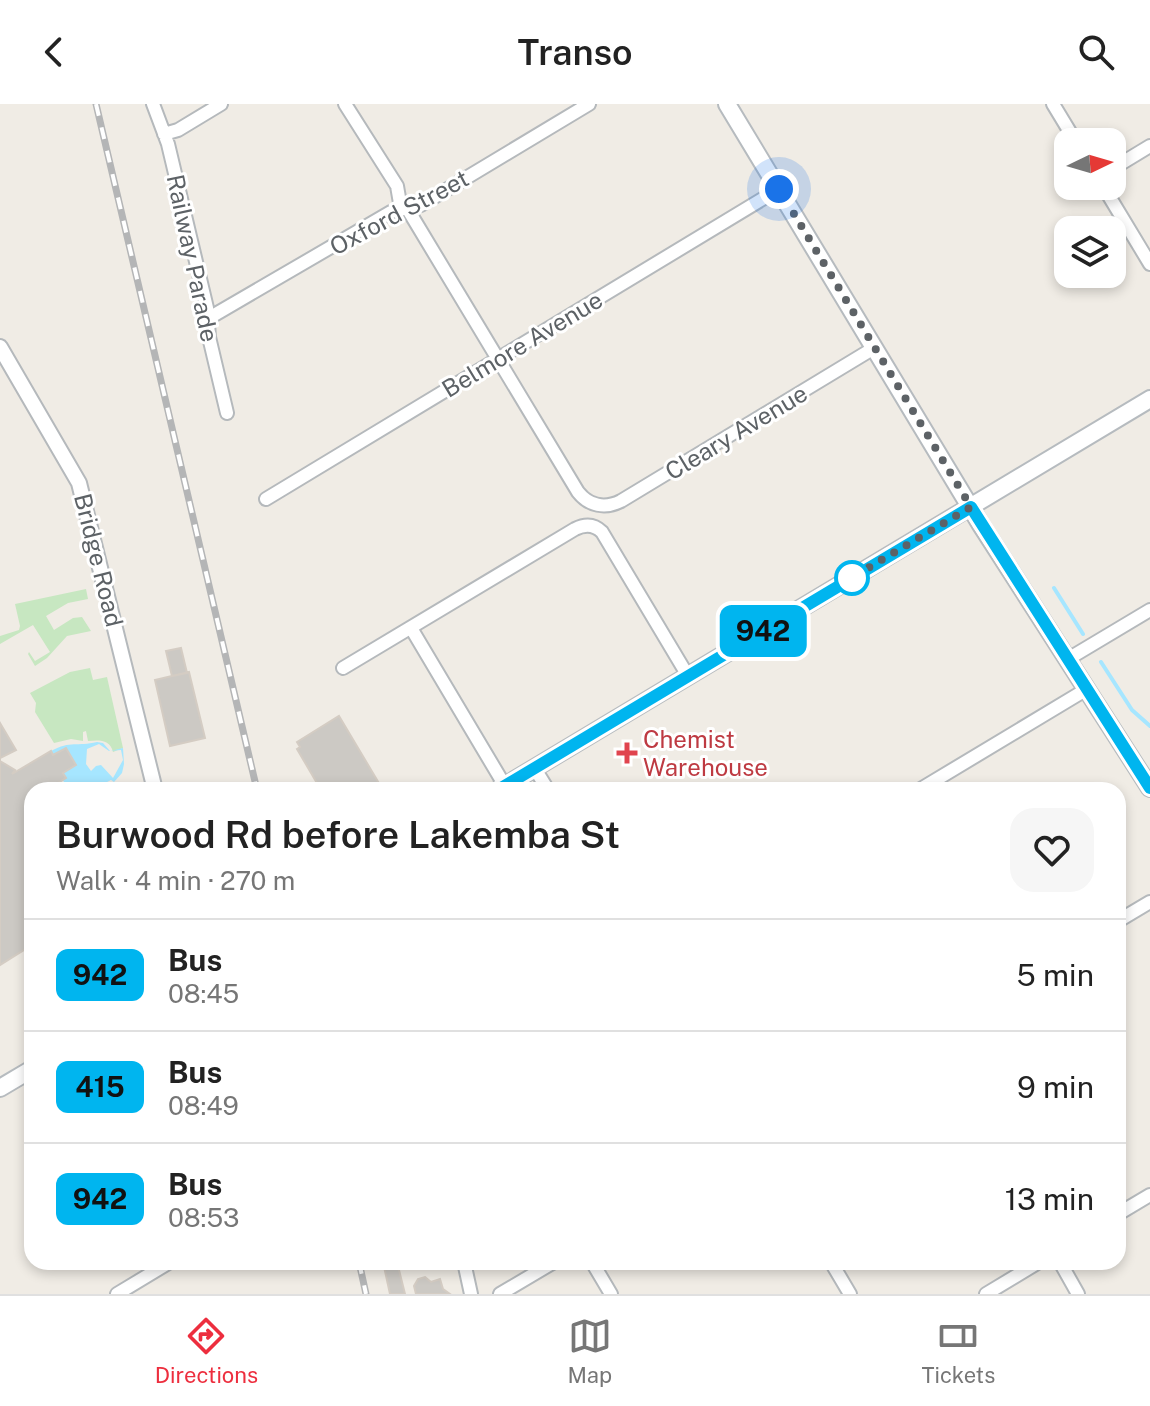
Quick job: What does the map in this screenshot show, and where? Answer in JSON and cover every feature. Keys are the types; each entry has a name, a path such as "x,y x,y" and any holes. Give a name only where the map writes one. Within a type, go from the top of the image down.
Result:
{"main road":[{"path":"727,104 971,507 1150,788"},
{"path":"512,782 1150,399"},
{"path":"0,1088 24,1074"}],"street":[{"name":"Railway Parade","path":"153,104 164,134 209,318 209,337 227,413"},
{"path":"164,134 178,130 221,104"},
{"path":"345,104 397,186 404,208 497,359"},
{"name":"Oxford Street","path":"209,318 391,212 421,205 589,104"},
{"path":"1053,104 1068,128"},
{"path":"1126,161 1150,146"},
{"name":"Belmore Avenue","path":"266,499 779,189"},
{"path":"1111,200 1150,264"},
{"name":"Bridge Road","path":"0,347 79,483 153,782"},
{"name":"Cleary Avenue","path":"497,359 578,492 595,505 611,505 874,348"},
{"path":"343,668 575,529 591,525 602,532 688,676"},
{"path":"1068,659 1150,610"},
{"path":"411,628 499,782"},
{"path":"932,782 1087,689"},
{"path":"535,769 543,782"},
{"path":"1126,916 1150,902"},
{"path":"1126,1209 1150,1195"},
{"path":"117,1294 157,1270"},
{"path":"466,1270 471,1294"},
{"path":"500,1294 540,1270"},
{"path":"597,1270 611,1294"},
{"path":"836,1270 850,1294"},
{"path":"986,1294 1026,1270"},
{"path":"1064,1270 1078,1294"}],"green space":[{"path":"86,589 88,599 68,603 46,616 54,630 73,618 82,617 91,631 67,636 47,658 35,666 29,652 35,661 50,652 33,625 0,644 0,636 19,630 15,604"},
{"path":"90,668 93,680 107,677 123,748 113,752 107,743 88,741 86,731 83,732 83,741 71,739 54,743 35,712 36,703 30,693 70,672"}],"water":[{"path":"103,743 110,751 99,744 87,749 86,764 91,771 101,765 113,778 123,760 121,750 111,751 123,748 124,764 122,773 114,782 64,782 63,773 76,765 66,748 53,755 51,751 64,746"}],"building":[{"path":"181,648 187,673 172,676 166,651"},
{"path":"189,672 205,738 170,746 155,680"},
{"path":"339,716 378,782 316,782 297,749 300,747 297,742"},
{"path":"0,723 16,750 0,758"},
{"path":"66,748 76,765 63,773 66,778 60,782 24,782 24,950 0,965 0,761 15,770 12,774 51,751 53,755"},
{"path":"385,1270 399,1270 405,1294 390,1294"},
{"path":"425,1277 431,1282 440,1279 443,1289 450,1294 416,1294 414,1286 418,1279"}],"waterway":[{"path":"1054,588 1083,634"},
{"path":"1101,662 1132,710 1150,726"}],"railway":[{"path":"96,104 255,782"},
{"path":"361,1270 366,1294"}],"bus line":[{"name":"942","path":"511,782 971,507 1150,788"}],"place":[{"name":"Chemist Warehouse","path":"627,753"}],"route":[{"path":"779,189 971,507 846,581 852,578"}]}
